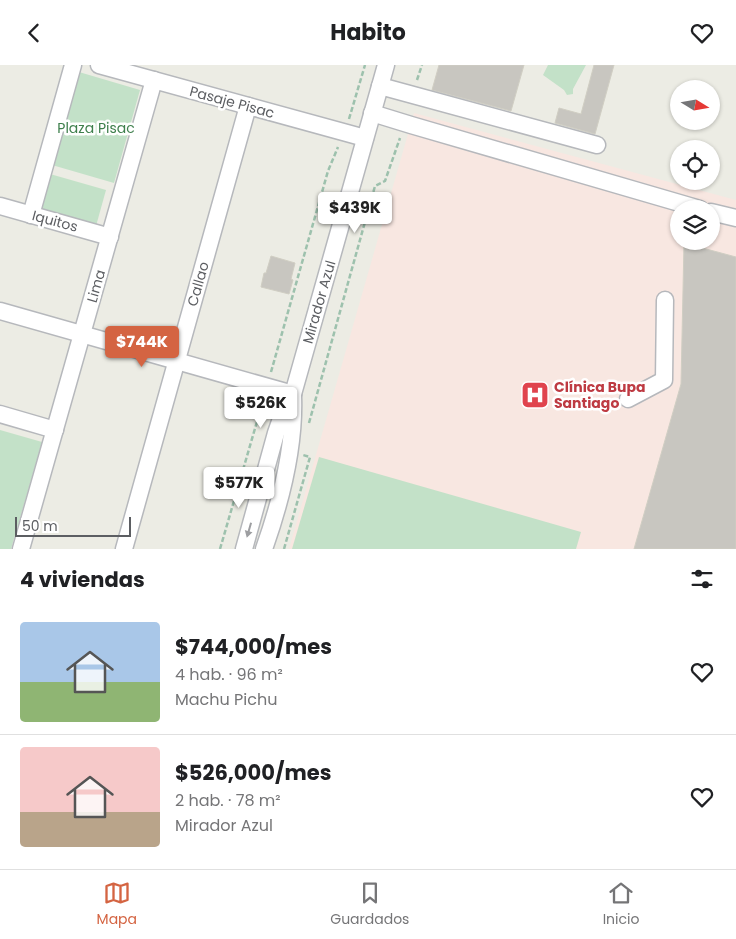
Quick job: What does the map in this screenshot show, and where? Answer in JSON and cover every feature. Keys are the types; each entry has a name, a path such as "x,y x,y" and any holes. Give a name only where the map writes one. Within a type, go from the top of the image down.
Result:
{"street":[{"path":"31,215 73,65"},
{"name":"Pasaje Pisac","path":"99,65 365,139"},
{"name":"Mirador Azul","path":"244,549 276,433 283,413 293,394 386,65"},
{"name":"Lima","path":"21,549 154,80"},
{"path":"380,86 598,145"},
{"name":"Callao","path":"124,549 248,106"},
{"path":"372,113 670,200"},
{"name":"Iquitos","path":"0,206 110,237"},
{"path":"720,214 736,218"},
{"path":"628,399 664,380 665,300"},
{"path":"0,311 293,394"},
{"name":"Mirador Azul","path":"264,549 280,495 290,451 294,419 293,394"},
{"path":"0,415 55,430"}],"path":[{"path":"220,549 328,171 344,133 365,65"},
{"path":"413,95 422,65"},
{"path":"308,425 375,186 386,181 405,123"},
{"path":"284,549 310,457 300,454"}],"shaded area":[{"name":"Clínica Bupa Santiago","path":"414,113 670,182 670,190 699,190 736,200 736,549 289,549"}],"green space":[{"path":"548,65 586,65 573,89 573,94 567,95 564,90 543,75"},
{"name":"Plaza Pisac","path":"79,72 140,90 114,183 52,165"},
{"path":"50,174 106,190 96,226 40,211"},
{"path":"0,430 42,442 11,549 0,549"},
{"path":"319,457 581,532 576,549 292,549"}],"building":[{"path":"439,65 524,65 511,111 432,90"},
{"path":"594,65 614,65 595,134 555,123 559,108 581,114"},
{"path":"684,250 710,250 736,257 736,549 634,549 681,384"},
{"path":"271,256 295,263 289,294 261,287"}],"place":[{"name":"Clínica Bupa Santiago","path":"535,395"}]}
